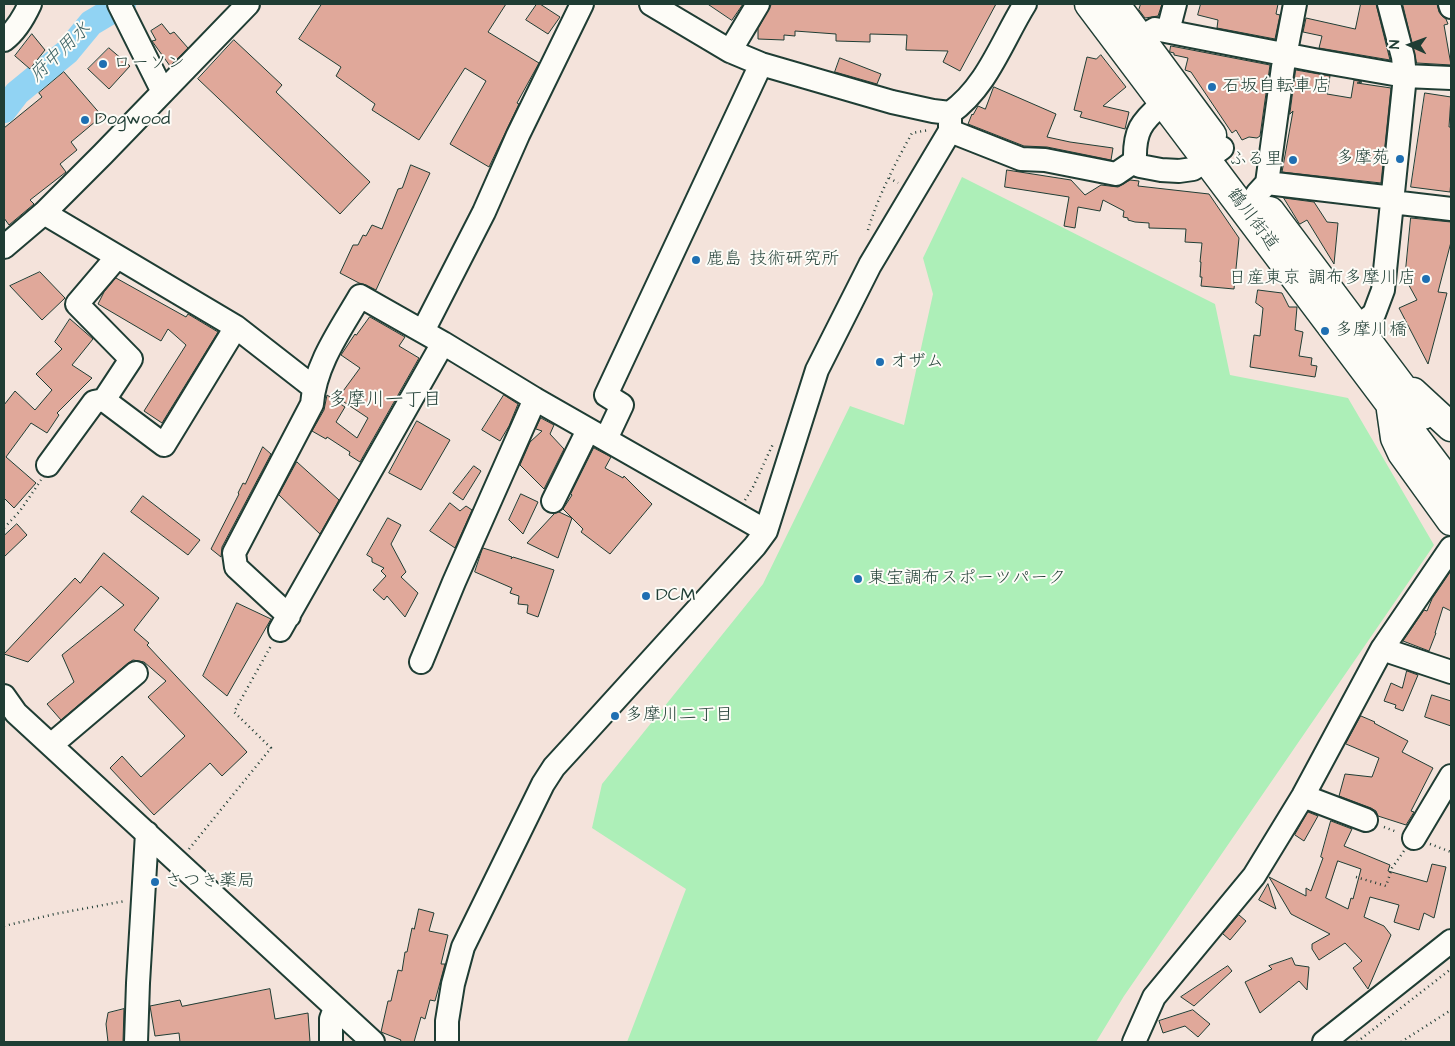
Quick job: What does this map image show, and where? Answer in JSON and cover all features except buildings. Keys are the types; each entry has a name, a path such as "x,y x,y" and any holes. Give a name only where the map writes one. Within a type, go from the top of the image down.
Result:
{"main road":[{"name":"鶴川街道","path":"1089,4 1163,103 1214,154 1262,189 1357,326 1393,390 1451,485"},
{"name":"鶴川街道","path":"1115,4 1214,154 1393,390 1451,453"},
{"path":"1393,390 1451,427"},
{"path":"1393,390 1395,438 1402,453 1451,521"}],"street":[{"path":"4,22 14,4"},
{"path":"4,40 24,17 30,4"},
{"path":"4,247 44,213 248,4"},
{"path":"422,331 484,212 518,135 582,4"},
{"path":"651,4 730,51 761,64 892,102 933,111 943,124 1021,159 1045,160 1116,174 1135,161"},
{"path":"730,51 758,4"},
{"path":"447,1042 453,984 462,947 544,784 554,767 755,546 766,531 817,370 943,124 969,97 985,75 1024,4"},
{"path":"1168,31 1175,4"},
{"path":"1295,4 1262,189 1385,197 1392,202 1451,209"},
{"path":"1357,326 1374,314 1383,290 1405,76 1403,57 1389,4"},
{"path":"122,9 163,92"},
{"path":"1139,38 1155,29 1405,76 1451,78"},
{"path":"553,501 597,434 622,405 606,394 761,64"},
{"path":"1163,103 1147,117 1138,130 1135,145 1135,161 1140,166 1179,171 1193,169 1214,154"},
{"path":"44,213 236,327 313,387"},
{"path":"48,465 94,402 104,400 131,359 77,304 116,257"},
{"path":"443,343 284,623 236,567 234,553 312,404 313,387 330,347 360,296 443,343 535,399 766,531"},
{"path":"104,400 164,445 236,327"},
{"path":"421,662 535,399"},
{"path":"1134,1042 1154,997 1254,876 1302,796 1382,649 1451,548"},
{"path":"1382,649 1451,672"},
{"path":"52,745 136,673"},
{"path":"4,696 16,713 373,1042"},
{"path":"1414,838 1450,780"},
{"path":"1302,796 1366,820"},
{"path":"136,1042 147,833"},
{"path":"1324,1042 1451,941"},
{"path":"331,1042 331,1020 335,1008"}],"path":[{"path":"866,237 870,222 889,178 912,133 943,124"},
{"path":"889,178 901,184"},
{"path":"4,528 20,511 46,473 48,465"},
{"path":"178,862 271,748 234,712 284,623"},
{"path":"1356,877 1386,886 1392,868 1414,838 1366,820"},
{"path":"4,926 55,914 143,898"},
{"path":"1357,1042 1451,969"},
{"path":"1400,1042 1451,1010"}],"green space":[{"path":"962,177 1215,304 1230,375 1348,398 1434,545 1124,996 1096,1042 627,1042 686,889 592,828 602,784 763,584 850,406 904,425 933,294 923,258"}],"waterway":[{"name":"府中用水","path":"4,110 17,93 67,52 91,23 123,4"}],"place":[{"name":"ローソン","path":"103,64"},
{"name":"石坂自転車店","path":"1212,87"},
{"name":"Dogwood","path":"85,120"},
{"name":"多摩苑","path":"1400,159"},
{"name":"ふる里","path":"1293,160"},
{"name":"鹿島 技術研究所","path":"696,260"},
{"name":"日産東京 調布多摩川店","path":"1426,279"},
{"name":"多摩川橋","path":"1325,331"},
{"name":"オザム","path":"880,362"},
{"name":"東宝調布スポーツパーク","path":"858,579"},
{"name":"DCM","path":"646,596"},
{"name":"多摩川二丁目","path":"615,716"},
{"name":"さつき薬局","path":"155,882"}],"district":[{"name":"多摩川一丁目","path":"385,401"}]}
